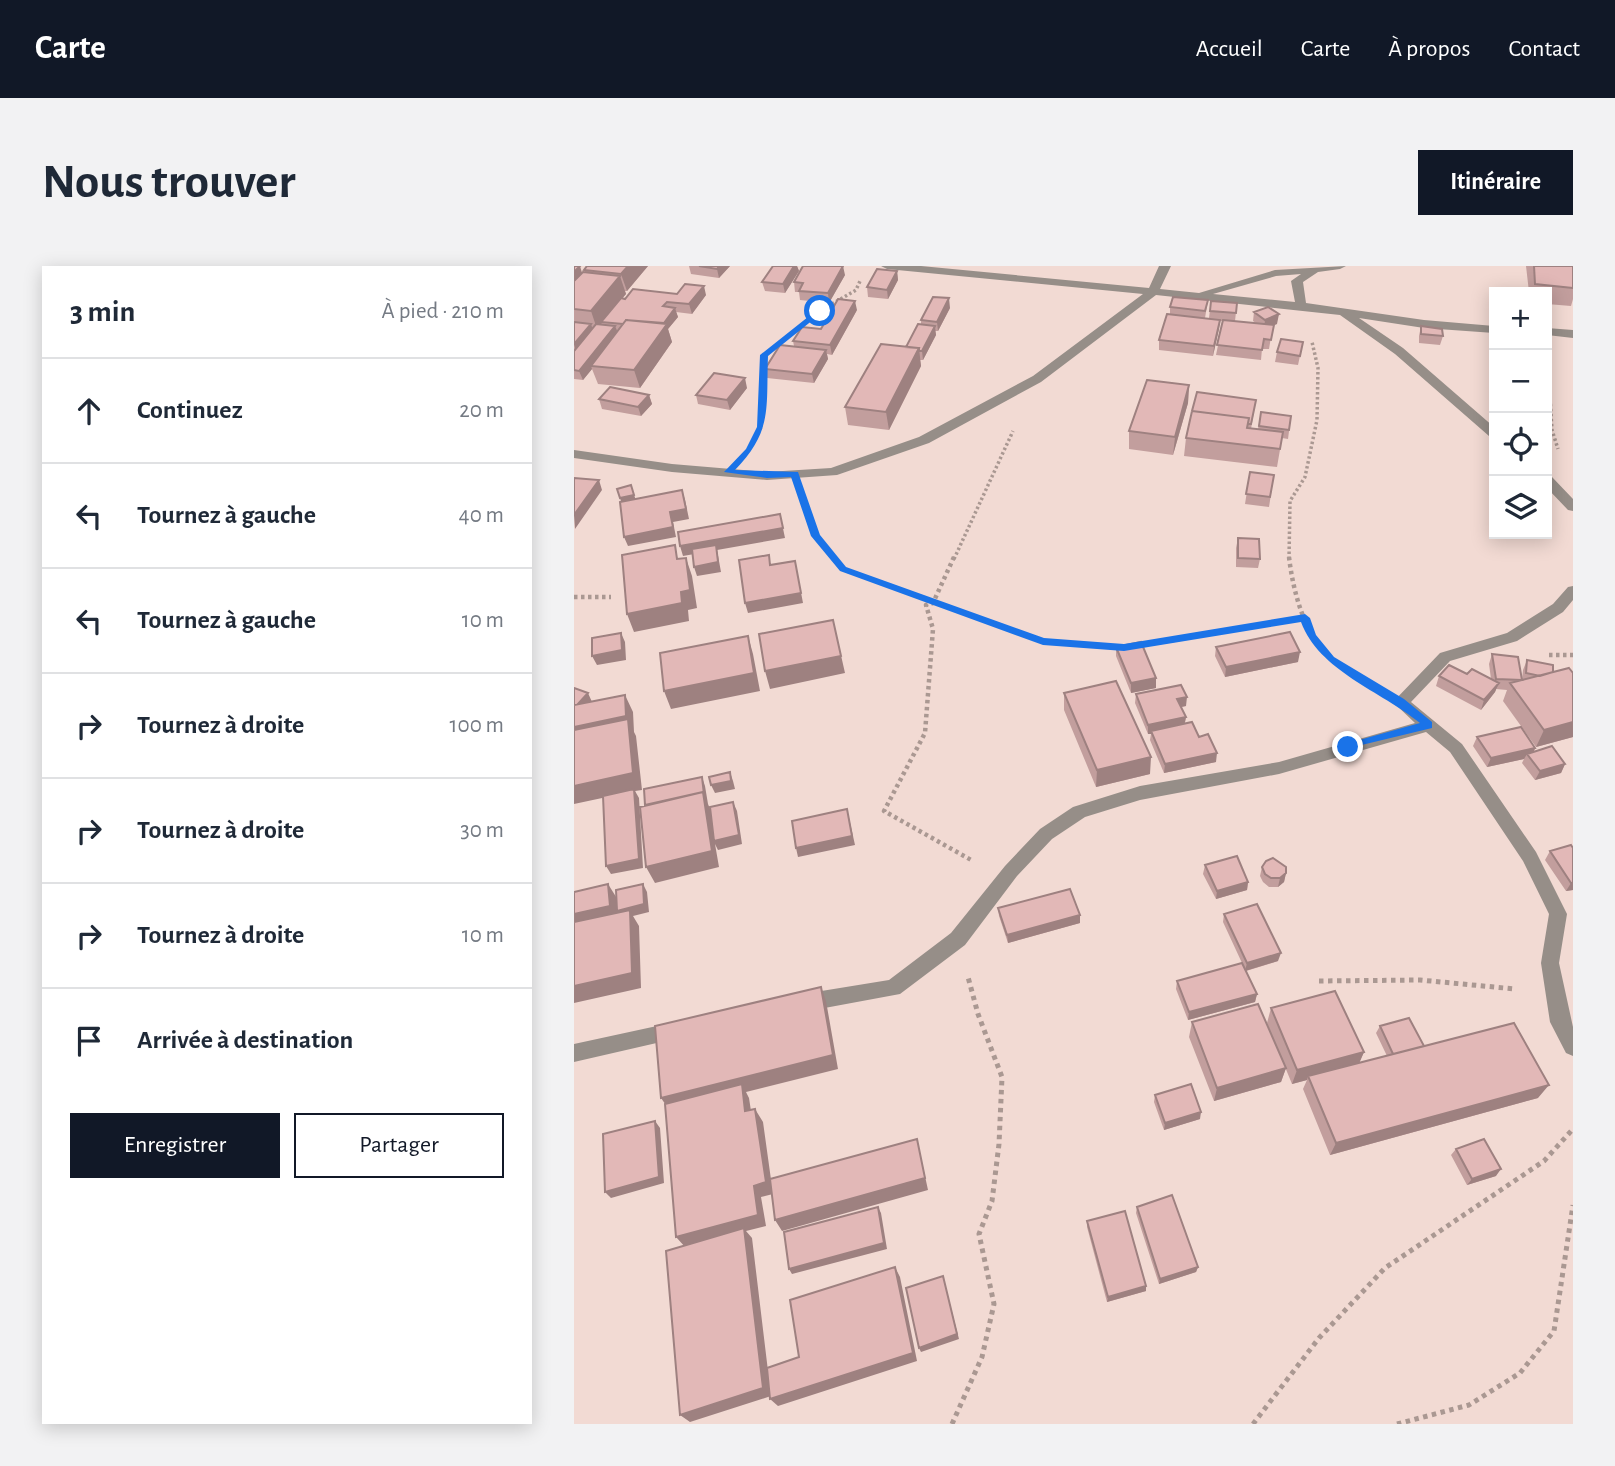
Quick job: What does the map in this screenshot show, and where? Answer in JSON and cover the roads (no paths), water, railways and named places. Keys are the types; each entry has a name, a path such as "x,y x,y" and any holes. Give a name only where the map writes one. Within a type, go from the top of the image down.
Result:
{"street":[{"path":"887,266 1341,310 1424,324 1489,330"},
{"path":"574,454 672,468 767,476 832,472 924,440 1037,379 1153,292 1165,266"},
{"path":"1195,296 1275,273 1340,266"},
{"path":"1301,306 1297,281 1316,268"},
{"path":"1341,310 1399,351 1489,429"},
{"path":"1552,332 1573,334"},
{"path":"1552,485 1573,507"},
{"path":"1573,591 1558,608 1512,637 1445,657 1401,702 1456,748 1530,857 1558,914 1550,963 1560,1023 1573,1047"},
{"path":"782,1007 893,988 958,939 1046,834 1079,812 1140,793 1279,768 1429,725"},
{"path":"574,1053 692,1027"}]}
